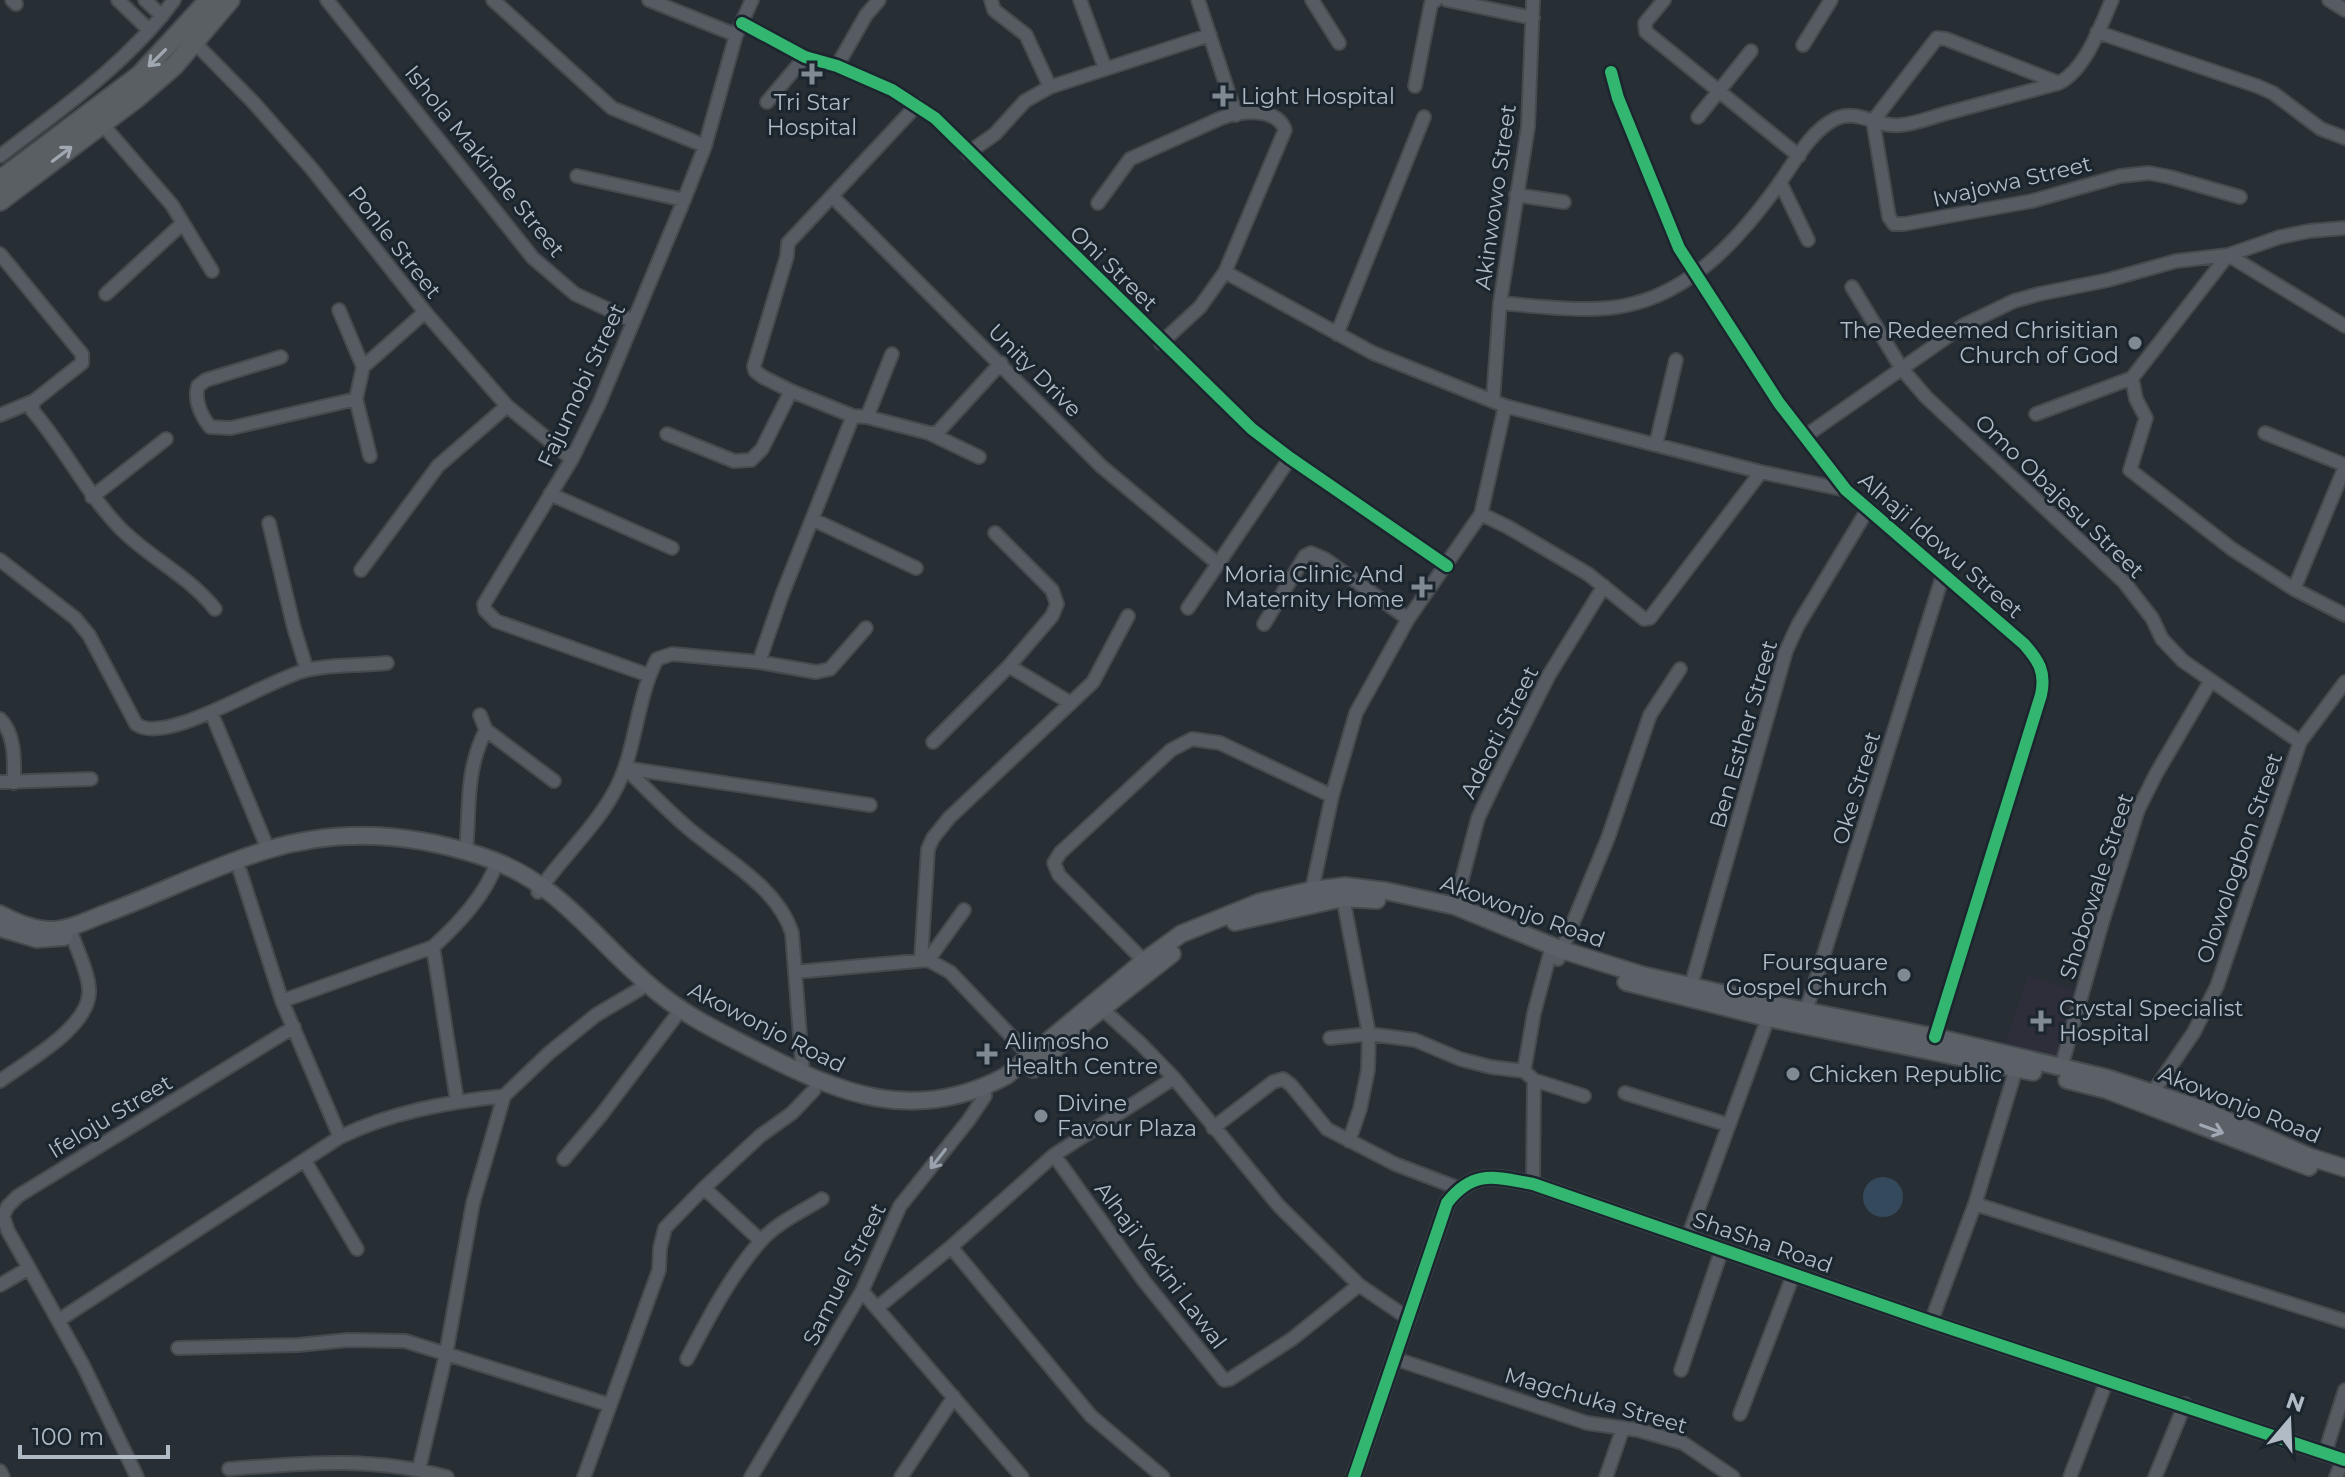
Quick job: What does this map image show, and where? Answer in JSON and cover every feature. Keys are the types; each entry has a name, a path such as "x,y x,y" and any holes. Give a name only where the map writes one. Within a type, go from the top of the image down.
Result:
{"main road":[{"path":"0,180 140,75 209,0"},
{"path":"0,201 174,66 230,0"},
{"name":"Akowonjo Road","path":"0,914 25,925 53,930 128,905 268,849 361,835 393,836 466,852 559,897 601,943 663,997 738,1041 803,1074 850,1093 892,1100 955,1097 985,1092 1162,960 1188,942 1216,929 1247,918 1343,898 1395,903 1453,916 1656,990 1768,1018 1820,1021 1935,1037 2107,1078 2345,1179"},
{"name":"Akowonjo Road","path":"0,928 37,939 56,940 109,924 207,881 270,858 311,849 389,845 496,866"},
{"name":"Akowonjo Road","path":"540,889 623,975 676,1016 814,1090 836,1098 889,1107 954,1105 1013,1083 1037,1067 1144,961 1181,934 1260,902 1345,886 1455,906 1555,953 1806,1011 1820,1021 2016,1069 2199,1108 2310,1157 2345,1168"}],"street":[{"path":"118,0 149,30"},
{"path":"145,0 162,16"},
{"path":"0,156 128,52 174,0"},
{"name":"Ishola Makinde Street","path":"327,0 533,258 575,294 633,321"},
{"path":"493,0 612,108 705,146"},
{"name":"Oni Street","path":"649,0 739,29 805,57 837,66 892,90 917,105 935,118 1252,429 1447,566"},
{"name":"Fajumobi Street","path":"648,675 496,621 485,610 484,604 572,459 599,404 705,146 739,29 752,0"},
{"path":"837,66 866,15 879,0"},
{"path":"991,0 994,10 1026,35 1050,87"},
{"path":"1080,0 1105,68"},
{"path":"1198,0 1236,115"},
{"path":"1312,0 1339,43"},
{"path":"1415,86 1431,4 1436,0"},
{"path":"1447,0 1533,18"},
{"name":"Akinwowo Street","path":"1481,514 1499,403 1500,303 1528,127 1533,0"},
{"path":"1664,0 1645,23 1646,32 1799,156"},
{"path":"1803,45 1831,0"},
{"path":"2329,0 2345,10"},
{"path":"1500,303 1562,308 1611,307 1650,297 1695,275 1743,231 1812,138 1839,117 1855,115 1899,126 2059,83 2076,70 2110,1"},
{"path":"2097,32 2257,86 2273,93 2321,129 2345,138"},
{"path":"968,153 995,134 1025,101 1050,87 1210,35"},
{"path":"1873,121 1937,38 2059,83"},
{"name":"Ponle Street","path":"194,42 254,103 312,169 425,312 507,406 572,459"},
{"path":"1698,117 1751,51"},
{"path":"767,102 805,57"},
{"name":"Alhaji Idowu Street","path":"1611,72 1618,98 1679,248 1754,367 1804,437 1846,490 2024,644 2041,665 2044,674 2041,695 1935,1037"},
{"path":"917,105 788,243 787,256 754,366 763,377 791,391 860,416 929,433 979,457"},
{"path":"1098,203 1130,159 1219,119 1269,114 1279,119 1285,130 1225,272 1200,307 1161,343"},
{"path":"1337,334 1424,117"},
{"name":"Iwajowa Street","path":"1873,121 1889,217 1894,224 2032,201 2134,174 2170,177 2240,197"},
{"path":"102,124 172,205 212,271"},
{"path":"577,176 684,200"},
{"path":"1780,182 1808,240"},
{"path":"1516,195 1564,202"},
{"name":"Unity Drive","path":"832,196 1101,466 1217,563"},
{"path":"106,294 183,223"},
{"path":"1804,437 1964,325 2014,301 2176,261 2228,255 2280,237 2345,228"},
{"path":"0,254 82,354 82,363 34,401 0,415"},
{"path":"2228,255 2345,326"},
{"path":"2036,414 2132,378 2228,255"},
{"path":"1225,272 1407,369 1499,403 1761,472 1846,490"},
{"name":"Omo Obajesu Street","path":"1852,287 1902,369 1926,397 2124,582 2172,650 2210,682 2300,742"},
{"path":"339,310 363,367 356,399 370,456"},
{"path":"363,367 425,312"},
{"path":"759,662 782,595 814,520 860,416 892,354"},
{"path":"281,357 206,380 198,386 196,395 203,418 210,427 231,428 356,399"},
{"path":"1656,444 1676,360"},
{"path":"929,433 937,433 1001,363"},
{"path":"2132,378 2136,399 2146,418 2130,470 2232,549 2294,589 2345,615"},
{"path":"667,434 734,461 751,460 762,449 791,391"},
{"path":"34,401 32,410 92,497 123,532 200,590 215,609"},
{"path":"361,570 438,466 507,406"},
{"path":"2265,433 2345,466 2294,589"},
{"path":"92,497 166,439"},
{"path":"1188,608 1290,458"},
{"path":"1312,890 1332,796 1356,713 1408,619 1481,514 1588,574 1644,619 1650,618 1761,472"},
{"path":"550,494 672,548"},
{"name":"Ben Esther Street","path":"1691,986 1786,651 1798,625 1868,509"},
{"path":"814,520 916,568"},
{"path":"269,523 307,670"},
{"path":"933,742 1009,666 1052,616 1057,604 1052,590 995,533"},
{"path":"1264,624 1305,556 1311,553 1325,559 1408,619"},
{"path":"0,560 75,618 89,635 141,728 162,730 307,670 387,663"},
{"name":"Oke Street","path":"1806,1011 1943,575"},
{"name":"Adeoti Street","path":"1455,906 1478,818 1493,785 1549,675 1604,586"},
{"path":"925,960 928,849 933,838 949,818 1093,682 1128,616"},
{"path":"540,889 613,794 625,768 648,675 657,659 672,654 759,662 816,672 830,669 866,628"},
{"path":"1009,666 1069,702"},
{"path":"1533,1184 1529,1076 1534,1013 1555,953 1608,838 1650,715 1680,669"},
{"name":"Shobowale Street","path":"2061,1068 2138,810 2210,682"},
{"name":"Olowologbon Street","path":"2161,1100 2217,986 2300,742 2345,682"},
{"path":"211,712 268,849"},
{"path":"480,715 486,730 554,781"},
{"path":"0,719 14,751 14,783"},
{"path":"466,852 470,775 486,730"},
{"path":"1144,961 1059,875 1054,863 1060,853 1171,750 1192,739 1209,740 1332,796"},
{"path":"625,768 870,805"},
{"path":"625,768 687,827 774,898 786,914 792,933 803,1074"},
{"path":"0,782 91,779"},
{"path":"282,1001 433,947 455,927 484,889 496,866"},
{"path":"240,871 282,1001 340,1137"},
{"path":"1343,898 1369,1034 1368,1070 1349,1141"},
{"path":"925,960 964,910"},
{"path":"0,1081 74,1026 84,1014 89,987 72,935"},
{"path":"433,947 457,1101"},
{"path":"795,972 925,960 950,972 1031,1057"},
{"path":"419,1469 446,1354 473,1203 504,1096 549,1053 596,1015 640,989"},
{"path":"1099,1006 1174,1078 1279,1206 1359,1285 1409,1319"},
{"path":"564,1159 676,1016"},
{"path":"1688,1237 1768,1018"},
{"name":"Ifeloju Street","path":"29,1268 3,1216 18,1196 294,1027"},
{"path":"1330,1038 1369,1034 1415,1040 1460,1059 1529,1076 1584,1096"},
{"path":"1931,1322 1975,1204 2016,1069"},
{"path":"878,1307 1054,1155 1174,1078"},
{"path":"1213,1128 1273,1082 1283,1079 1327,1129 1395,1164 1458,1188 1447,1203 1354,1477"},
{"path":"584,1477 659,1270 665,1228 760,1136 792,1113 814,1090"},
{"name":"Samuel Street","path":"751,1477 862,1291 900,1206 985,1092"},
{"path":"1625,1093 1729,1125"},
{"path":"59,1320 340,1137 399,1115 457,1101 504,1096"},
{"name":"Alhaji Yekini Lawal","path":"1054,1155 1144,1281 1224,1380 1292,1339 1359,1285"},
{"path":"305,1161 357,1249"},
{"name":"ShaSha Road","path":"1458,1188 1465,1183 1487,1178 1533,1184 1931,1322 2344,1459"},
{"path":"704,1188 761,1241"},
{"path":"687,1359 725,1291 761,1241 779,1225 822,1199"},
{"path":"1975,1204 2345,1321"},
{"path":"951,1247 1091,1416 1163,1477"},
{"path":"1681,1370 1722,1249"},
{"path":"0,1285 29,1268 59,1320 137,1477"},
{"path":"1740,1414 1794,1273"},
{"path":"862,1291 1022,1477"},
{"path":"178,1348 405,1341 610,1405"},
{"name":"Magchuka Street","path":"1396,1359 1587,1423 1638,1430 1683,1443 1733,1477"},
{"path":"2070,1477 2107,1380"},
{"path":"2325,1453 2345,1390"},
{"path":"901,1477 954,1397"},
{"path":"2155,1477 2185,1404"},
{"path":"1606,1477 1623,1428"},
{"path":"2336,1477 2344,1459"},
{"path":"229,1469 330,1461 359,1462 419,1469 447,1477"},
{"path":"0,1471 3,1477"}],"shaded area":[{"name":"Crystal Specialist Hospital","path":"2028,975 2078,991 2056,1066 2002,1051"}],"water":[{"path":"1883,1177 1897,1183 1903,1197 1897,1211 1883,1217 1869,1211 1863,1197 1869,1183"}],"cycle path":[{"path":"742,23 805,57 837,66 892,90 935,118 1252,429 1447,566"},
{"path":"1611,72 1618,98 1679,248 1779,403 1846,490 2024,644 2040,667 2043,680 2041,695 1935,1037"},
{"path":"1354,1477 1447,1203 1466,1185 1486,1178 1533,1184 1931,1322 2345,1460"}],"place":[{"name":"Tri Star Hospital","path":"812,74"},
{"name":"Light Hospital","path":"1223,96"},
{"name":"The Redeemed Chrisitian Church of God","path":"2135,343"},
{"name":"Moria Clinic And Maternity Home","path":"1422,587"},
{"name":"Foursquare Gospel Church","path":"1904,975"},
{"name":"Crystal Specialist Hospital","path":"2041,1021"},
{"name":"Alimosho Health Centre","path":"987,1054"},
{"name":"Chicken Republic","path":"1793,1074"},
{"name":"Divine Favour Plaza","path":"1041,1116"}]}
